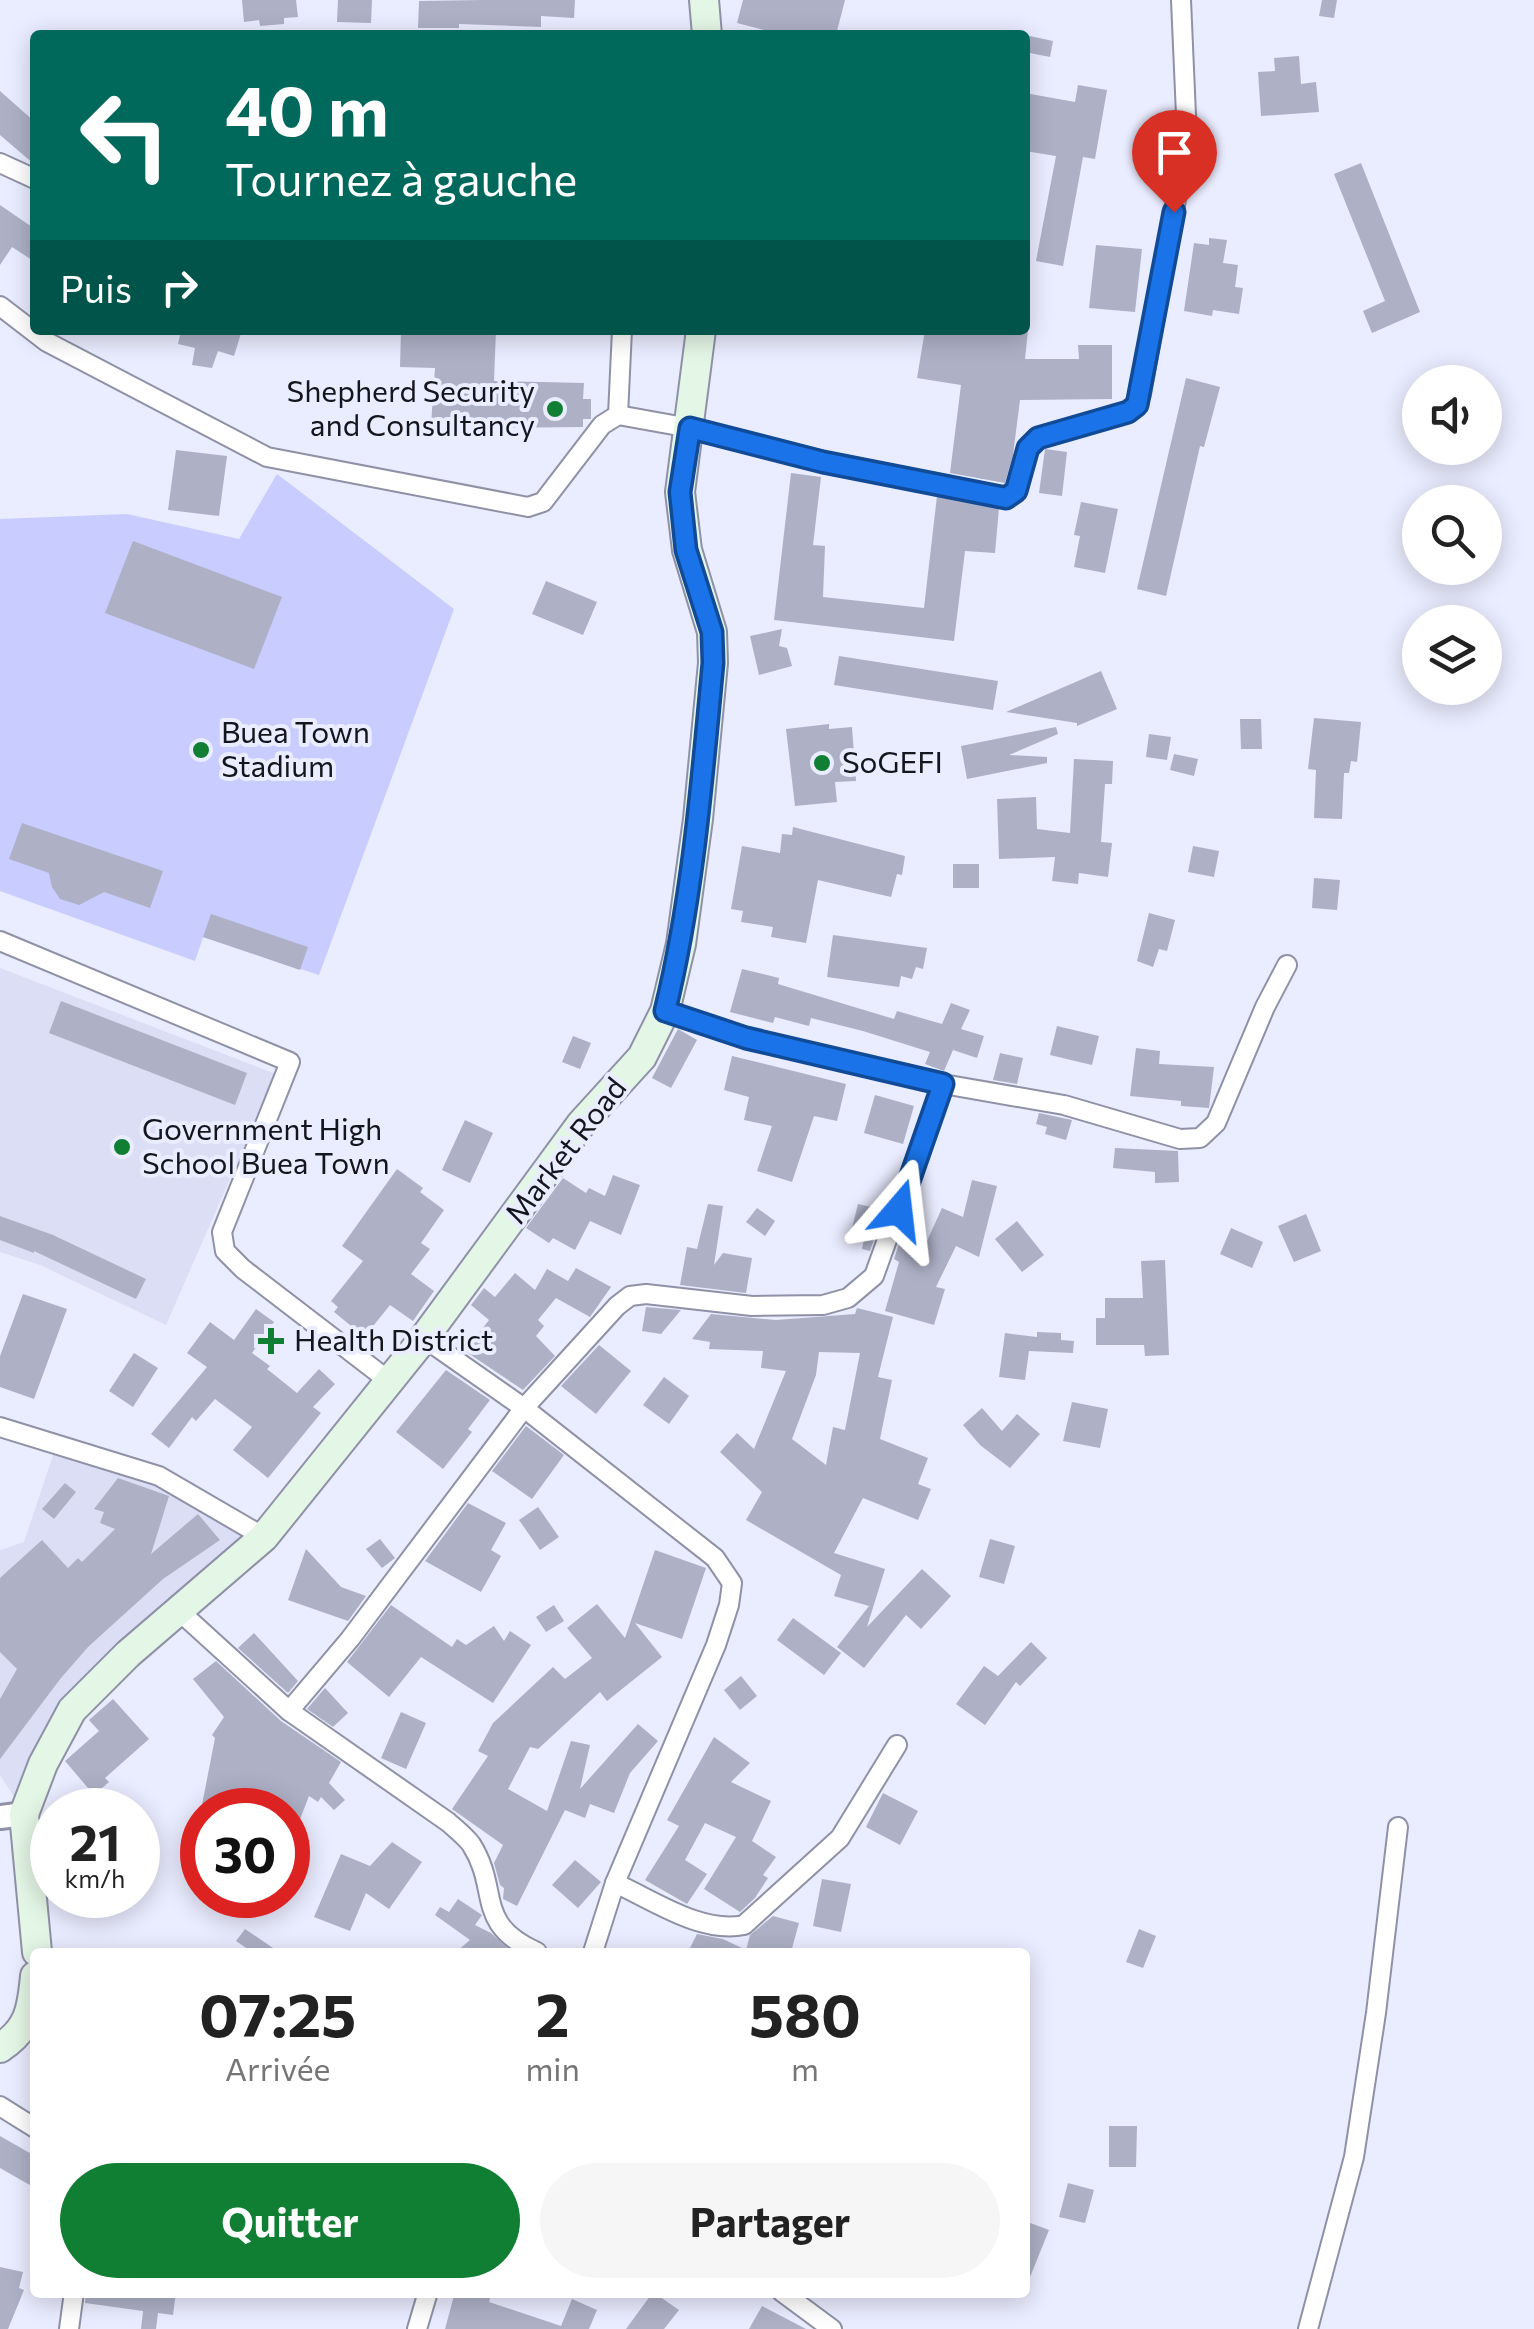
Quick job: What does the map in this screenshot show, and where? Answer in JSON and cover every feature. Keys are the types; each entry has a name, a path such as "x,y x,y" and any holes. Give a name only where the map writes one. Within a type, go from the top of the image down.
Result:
{"main road":[{"path":"704,0 707,30"},
{"name":"Market Road","path":"12,1815 72,1710 178,1610 264,1537 424,1338 581,1124 642,1057 665,1011 681,944 691,873 713,663 712,632 686,550 680,492 700,335"},
{"path":"12,1815 36,1948"},
{"path":"0,2048 18,2037 30,2017"}],"street":[{"path":"37,335 267,456 528,506 543,502 602,425 618,415 690,428 823,462 1006,498 1016,491 1028,448 1038,438 1128,412 1137,405 1188,138 1181,0"},
{"path":"0,163 30,177"},
{"path":"0,306 30,329"},
{"path":"618,415 622,335"},
{"path":"0,942 290,1062 222,1232 225,1251 242,1269 389,1382"},
{"path":"665,1011 746,1038 943,1084 1064,1105 1180,1140 1200,1138 1216,1123 1264,1007 1286,965"},
{"path":"289,1711 350,1639 524,1408 616,1306 630,1296 646,1294 752,1306 823,1305 848,1298 874,1276 943,1084"},
{"path":"424,1338 524,1408 716,1558 732,1583 716,1645 615,1882 594,1948"},
{"path":"0,1427 159,1476 264,1537"},
{"path":"178,1610 289,1711 448,1822 470,1843 496,1923 512,1941 527,1948"},
{"path":"615,1882 704,1924 728,1928 744,1925 840,1838 897,1745"},
{"path":"1308,2329 1354,2157 1398,1828"},
{"path":"0,2106 30,2125"},
{"path":"69,2329 73,2298"},
{"path":"416,2329 426,2298"},
{"path":"790,2298 832,2329"}],"shaded area":[{"name":"Buea Town Stadium","path":"277,474 454,609 319,975 203,937 195,961 0,891 0,519 127,514 239,539"},
{"name":"Government High School Buea Town","path":"0,968 276,1074 166,1325 40,1265 0,1252"},
{"path":"55,1450 164,1482 255,1536 97,1672 18,1803 0,1775 0,1550 24,1542"}],"building":[{"path":"242,0 296,0 298,17 284,18 284,24 260,26 259,20 244,22"},
{"path":"338,0 372,0 371,23 337,22"},
{"path":"575,0 574,18 541,16 541,27 459,24 459,28 418,28 419,1"},
{"path":"743,0 845,0 837,30 764,30 737,23"},
{"path":"1322,0 1337,0 1334,18 1319,16"},
{"path":"1030,36 1053,41 1050,57 1030,53"},
{"path":"1299,56 1301,84 1316,82 1319,112 1261,116 1258,72 1275,71 1274,58"},
{"path":"1078,85 1107,90 1095,159 1083,157 1063,266 1036,261 1056,156 1030,152 1030,94 1075,102"},
{"path":"0,91 30,118 30,161 0,135"},
{"path":"1361,163 1420,312 1372,333 1363,311 1385,301 1334,174"},
{"path":"0,205 30,226 30,259 12,247 0,265"},
{"path":"1209,238 1227,240 1223,263 1238,265 1235,287 1243,288 1239,314 1213,310 1212,316 1184,311 1194,243 1209,245"},
{"path":"1096,245 1142,249 1135,312 1089,308"},
{"path":"180,335 240,335 234,356 218,351 212,368 192,365 195,348 178,344"},
{"path":"401,335 496,335 494,381 584,383 583,399 591,399 591,419 583,419 583,427 431,424 435,368 400,367"},
{"path":"924,335 1027,335 1025,359 1079,359 1078,345 1112,345 1112,399 1020,400 1005,483 950,473 961,385 917,378"},
{"path":"1186,378 1220,387 1204,447 1200,446 1166,596 1137,589"},
{"path":"1045,449 1067,452 1062,496 1039,493"},
{"path":"176,450 227,456 219,516 168,510"},
{"path":"791,473 821,477 813,545 825,546 823,597 924,608 937,496 999,508 995,553 965,551 954,641 774,620"},
{"path":"1081,502 1118,509 1105,573 1074,567 1080,536 1074,535"},
{"path":"133,541 282,597 254,669 105,613"},
{"path":"546,581 597,602 583,635 532,614"},
{"path":"782,629 779,646 787,648 792,666 759,675 750,636"},
{"path":"839,656 998,681 993,710 834,685"},
{"path":"1101,671 1117,709 1077,726 1006,712"},
{"path":"1314,718 1361,722 1357,762 1351,761 1349,773 1344,773 1342,819 1314,818 1316,770 1308,769"},
{"path":"1240,719 1261,719 1262,749 1241,749"},
{"name":"SoGEFI","path":"829,724 829,729 852,727 856,781 835,782 837,802 795,806 786,729"},
{"path":"1056,727 1058,734 1009,755 1047,757 1047,763 967,779 961,746"},
{"path":"1149,734 1171,737 1167,760 1146,757"},
{"path":"1174,754 1198,759 1194,776 1170,770"},
{"path":"1074,759 1113,761 1112,784 1105,784 1101,842 1112,843 1108,877 1079,873 1078,884 1052,881 1055,857 999,859 997,799 1036,797 1037,829 1070,833"},
{"path":"22,823 163,871 150,908 104,892 79,905 60,899 49,873 9,859"},
{"path":"793,827 905,856 902,875 897,874 891,897 818,880 806,943 771,937 773,927 741,922 743,911 731,909 742,846 780,853 782,834 792,835"},
{"path":"1193,846 1219,851 1214,877 1188,872"},
{"path":"953,864 979,864 979,888 953,888"},
{"path":"1314,878 1340,880 1337,910 1312,908"},
{"path":"1149,913 1175,920 1167,951 1159,949 1153,967 1137,961"},
{"path":"211,914 308,947 300,970 203,937"},
{"path":"833,935 927,948 923,969 916,967 912,979 901,976 899,987 827,977"},
{"path":"742,969 779,978 778,984 894,1019 897,1011 942,1024 951,1003 970,1010 961,1029 984,1036 977,1058 953,1050 944,1071 925,1064 930,1052 863,1031 811,1018 809,1026 775,1017 773,1023 730,1012"},
{"path":"61,1001 247,1073 235,1105 49,1033"},
{"path":"1057,1026 1099,1036 1092,1065 1050,1055"},
{"path":"678,1029 697,1040 671,1088 652,1078"},
{"path":"573,1036 591,1043 580,1069 562,1062"},
{"path":"1136,1048 1160,1051 1159,1064 1214,1067 1209,1108 1130,1096"},
{"path":"1000,1053 1023,1058 1017,1084 993,1080"},
{"path":"732,1056 846,1084 837,1121 814,1116 792,1182 757,1171 772,1126 744,1120 749,1097 724,1090"},
{"path":"875,1095 914,1106 903,1144 864,1133"},
{"path":"1039,1113 1072,1120 1066,1140 1045,1134 1047,1127 1036,1124"},
{"path":"465,1120 493,1133 470,1183 442,1170"},
{"path":"1115,1148 1178,1151 1179,1182 1155,1183 1155,1172 1113,1168"},
{"path":"397,1169 444,1210 421,1243 430,1249 411,1274 434,1291 413,1321 390,1305 370,1330 367,1327 361,1334 334,1312 338,1307 331,1301 363,1261 342,1246"},
{"path":"613,1175 640,1185 621,1235 590,1221 575,1250 553,1238 549,1243 526,1228 563,1178 586,1193 589,1188 605,1196"},
{"path":"972,1180 997,1186 979,1257 956,1246 936,1287 945,1289 934,1325 885,1311 904,1229 927,1241 942,1208 963,1217"},
{"path":"708,1204 723,1206 714,1265 723,1253 752,1258 746,1293 680,1285 687,1247 697,1249"},
{"path":"858,1204 884,1210 870,1251 862,1249 865,1235 851,1232"},
{"path":"757,1208 775,1221 765,1236 746,1222"},
{"path":"1306,1214 1321,1251 1294,1262 1278,1226"},
{"path":"0,1216 53,1235 146,1279 136,1299 34,1251 0,1240"},
{"path":"1017,1221 1044,1255 1022,1272 995,1239"},
{"path":"1231,1228 1263,1242 1252,1268 1220,1254"},
{"path":"1165,1260 1169,1355 1145,1356 1144,1345 1096,1345 1096,1318 1105,1318 1105,1298 1143,1298 1141,1261"},
{"path":"576,1268 611,1287 590,1317 556,1298 538,1320 544,1326 536,1336 555,1356 523,1390 465,1351 489,1320 471,1305 484,1288 495,1297 515,1273 535,1290 547,1269 568,1281"},
{"path":"23,1294 67,1309 34,1399 0,1387 0,1356"},
{"path":"646,1307 681,1310 661,1334 642,1331"},
{"path":"857,1308 893,1317 878,1377 892,1380 880,1439 928,1458 918,1484 931,1489 918,1520 863,1498 834,1553 885,1569 867,1627 922,1569 951,1596 921,1629 906,1615 864,1668 837,1647 869,1606 834,1596 841,1575 746,1520 762,1492 720,1452 737,1433 754,1449 786,1371 761,1368 763,1351 709,1349 710,1342 692,1339 711,1314 776,1320 855,1314","holes":["819,1352 860,1353 845,1430 833,1427 826,1465 792,1439 816,1375"]},
{"path":"256,1309 274,1322 252,1353 270,1366 267,1369 297,1393 319,1369 335,1384 313,1407 321,1413 268,1478 233,1450 252,1427 215,1399 196,1421 192,1417 169,1448 151,1434 207,1367 187,1353 210,1322 234,1340"},
{"path":"1037,1332 1061,1333 1061,1340 1074,1341 1073,1353 1029,1351 1025,1380 999,1377 1005,1333 1037,1337"},
{"path":"599,1345 631,1371 596,1414 561,1386"},
{"path":"134,1353 158,1368 133,1407 109,1391"},
{"path":"446,1370 490,1400 468,1429 472,1432 443,1469 396,1432"},
{"path":"664,1377 689,1396 669,1424 643,1405"},
{"path":"1072,1402 1108,1409 1100,1448 1063,1441"},
{"path":"982,1408 1002,1431 1017,1414 1040,1434 1010,1468 980,1445 963,1425"},
{"path":"526,1426 564,1455 532,1499 492,1471"},
{"path":"118,1478 169,1496 151,1554 198,1514 220,1540 163,1579 88,1647 0,1759 0,1699 17,1669 0,1652 0,1578 42,1540 68,1568 78,1558 82,1562 115,1529 100,1523 104,1512 94,1509"},
{"path":"65,1483 76,1492 54,1519 42,1509"},
{"path":"468,1503 506,1523 491,1550 501,1556 481,1592 425,1561"},
{"path":"538,1507 559,1537 540,1550 519,1520"},
{"path":"380,1539 395,1558 382,1568 366,1549"},
{"path":"990,1539 1015,1546 1004,1584 979,1577"},
{"path":"306,1549 341,1587 366,1596 348,1621 288,1600"},
{"path":"655,1550 706,1568 682,1639 635,1623 662,1657 607,1701 600,1692 538,1749 530,1747 508,1789 547,1811 571,1741 590,1745 580,1789 638,1724 658,1741 630,1773 614,1813 590,1804 585,1818 565,1810 517,1906 503,1899 504,1888 494,1863 503,1845 452,1809 488,1756 478,1751 493,1723 553,1667 565,1679 592,1658 567,1628 597,1604 625,1638"},
{"path":"391,1605 452,1647 457,1639 466,1645 494,1626 504,1641 510,1631 531,1645 493,1703 421,1657 389,1697 347,1662"},
{"path":"554,1605 564,1621 546,1632 536,1617"},
{"path":"793,1618 841,1653 824,1675 777,1640"},
{"path":"254,1633 298,1681 288,1693 238,1648"},
{"path":"1031,1642 1047,1658 1020,1686 1016,1682 985,1725 956,1704 984,1666 998,1676"},
{"path":"216,1661 281,1721 341,1762 329,1783 345,1800 334,1810 321,1797 318,1802 310,1797 310,1788 205,1788 215,1738 212,1735 224,1717 193,1679"},
{"path":"741,1676 757,1696 740,1710 724,1690"},
{"path":"325,1688 348,1713 333,1727 307,1709"},
{"path":"113,1699 149,1739 105,1778 109,1782 102,1788 88,1788 65,1761 99,1731 89,1720"},
{"path":"401,1712 426,1723 406,1769 381,1758"},
{"path":"714,1737 750,1763 731,1782 771,1801 752,1841 776,1857 763,1875 768,1878 755,1898 740,1912 704,1889 736,1837 705,1823 685,1860 707,1874 687,1904 645,1880 679,1826 667,1820"},
{"path":"883,1793 918,1811 900,1845 866,1827"},
{"path":"392,1842 422,1862 389,1909 366,1893 350,1931 314,1917 341,1854 370,1866"},
{"path":"575,1860 601,1882 578,1908 552,1885"},
{"path":"822,1879 851,1884 841,1932 813,1926"},
{"path":"458,1899 482,1915 475,1925 508,1948 461,1948 470,1940 435,1915 440,1907 449,1912"},
{"path":"773,1916 799,1923 792,1948 747,1948 750,1935"},
{"path":"245,1929 273,1948 246,1948 236,1941"},
{"path":"1139,1929 1156,1936 1143,1968 1126,1962"},
{"path":"697,1934 742,1948 690,1948"},
{"path":"1109,2126 1137,2126 1136,2167 1109,2167"},
{"path":"0,2136 30,2153 30,2185 0,2168"},
{"path":"1068,2183 1094,2190 1085,2223 1059,2217"},
{"path":"1030,2223 1049,2230 1030,2277"},
{"path":"0,2267 23,2272 19,2288 24,2290 8,2329 0,2329"},
{"path":"85,2298 175,2298 173,2315 158,2313 156,2329 141,2329 143,2311 85,2303"},
{"path":"453,2298 490,2298 489,2302 561,2326 572,2299 597,2310 589,2329 445,2329"},
{"path":"649,2298 662,2298 679,2310 664,2329 626,2329"},
{"path":"762,2306 806,2329 749,2329"}],"place":[{"name":"Shepherd Security and Consultancy","path":"555,409"},
{"name":"Buea Town Stadium","path":"201,750"},
{"name":"SoGEFI","path":"822,763"},
{"name":"Government High School Buea Town","path":"122,1147"},
{"name":"Health District","path":"271,1341"}],"route":[{"path":"899,1210 943,1084 746,1038 665,1011 690,882 713,663 712,632 686,550 680,492 690,428 823,462 1006,498 1016,491 1028,448 1038,438 1128,412 1137,405 1174,212"}]}
